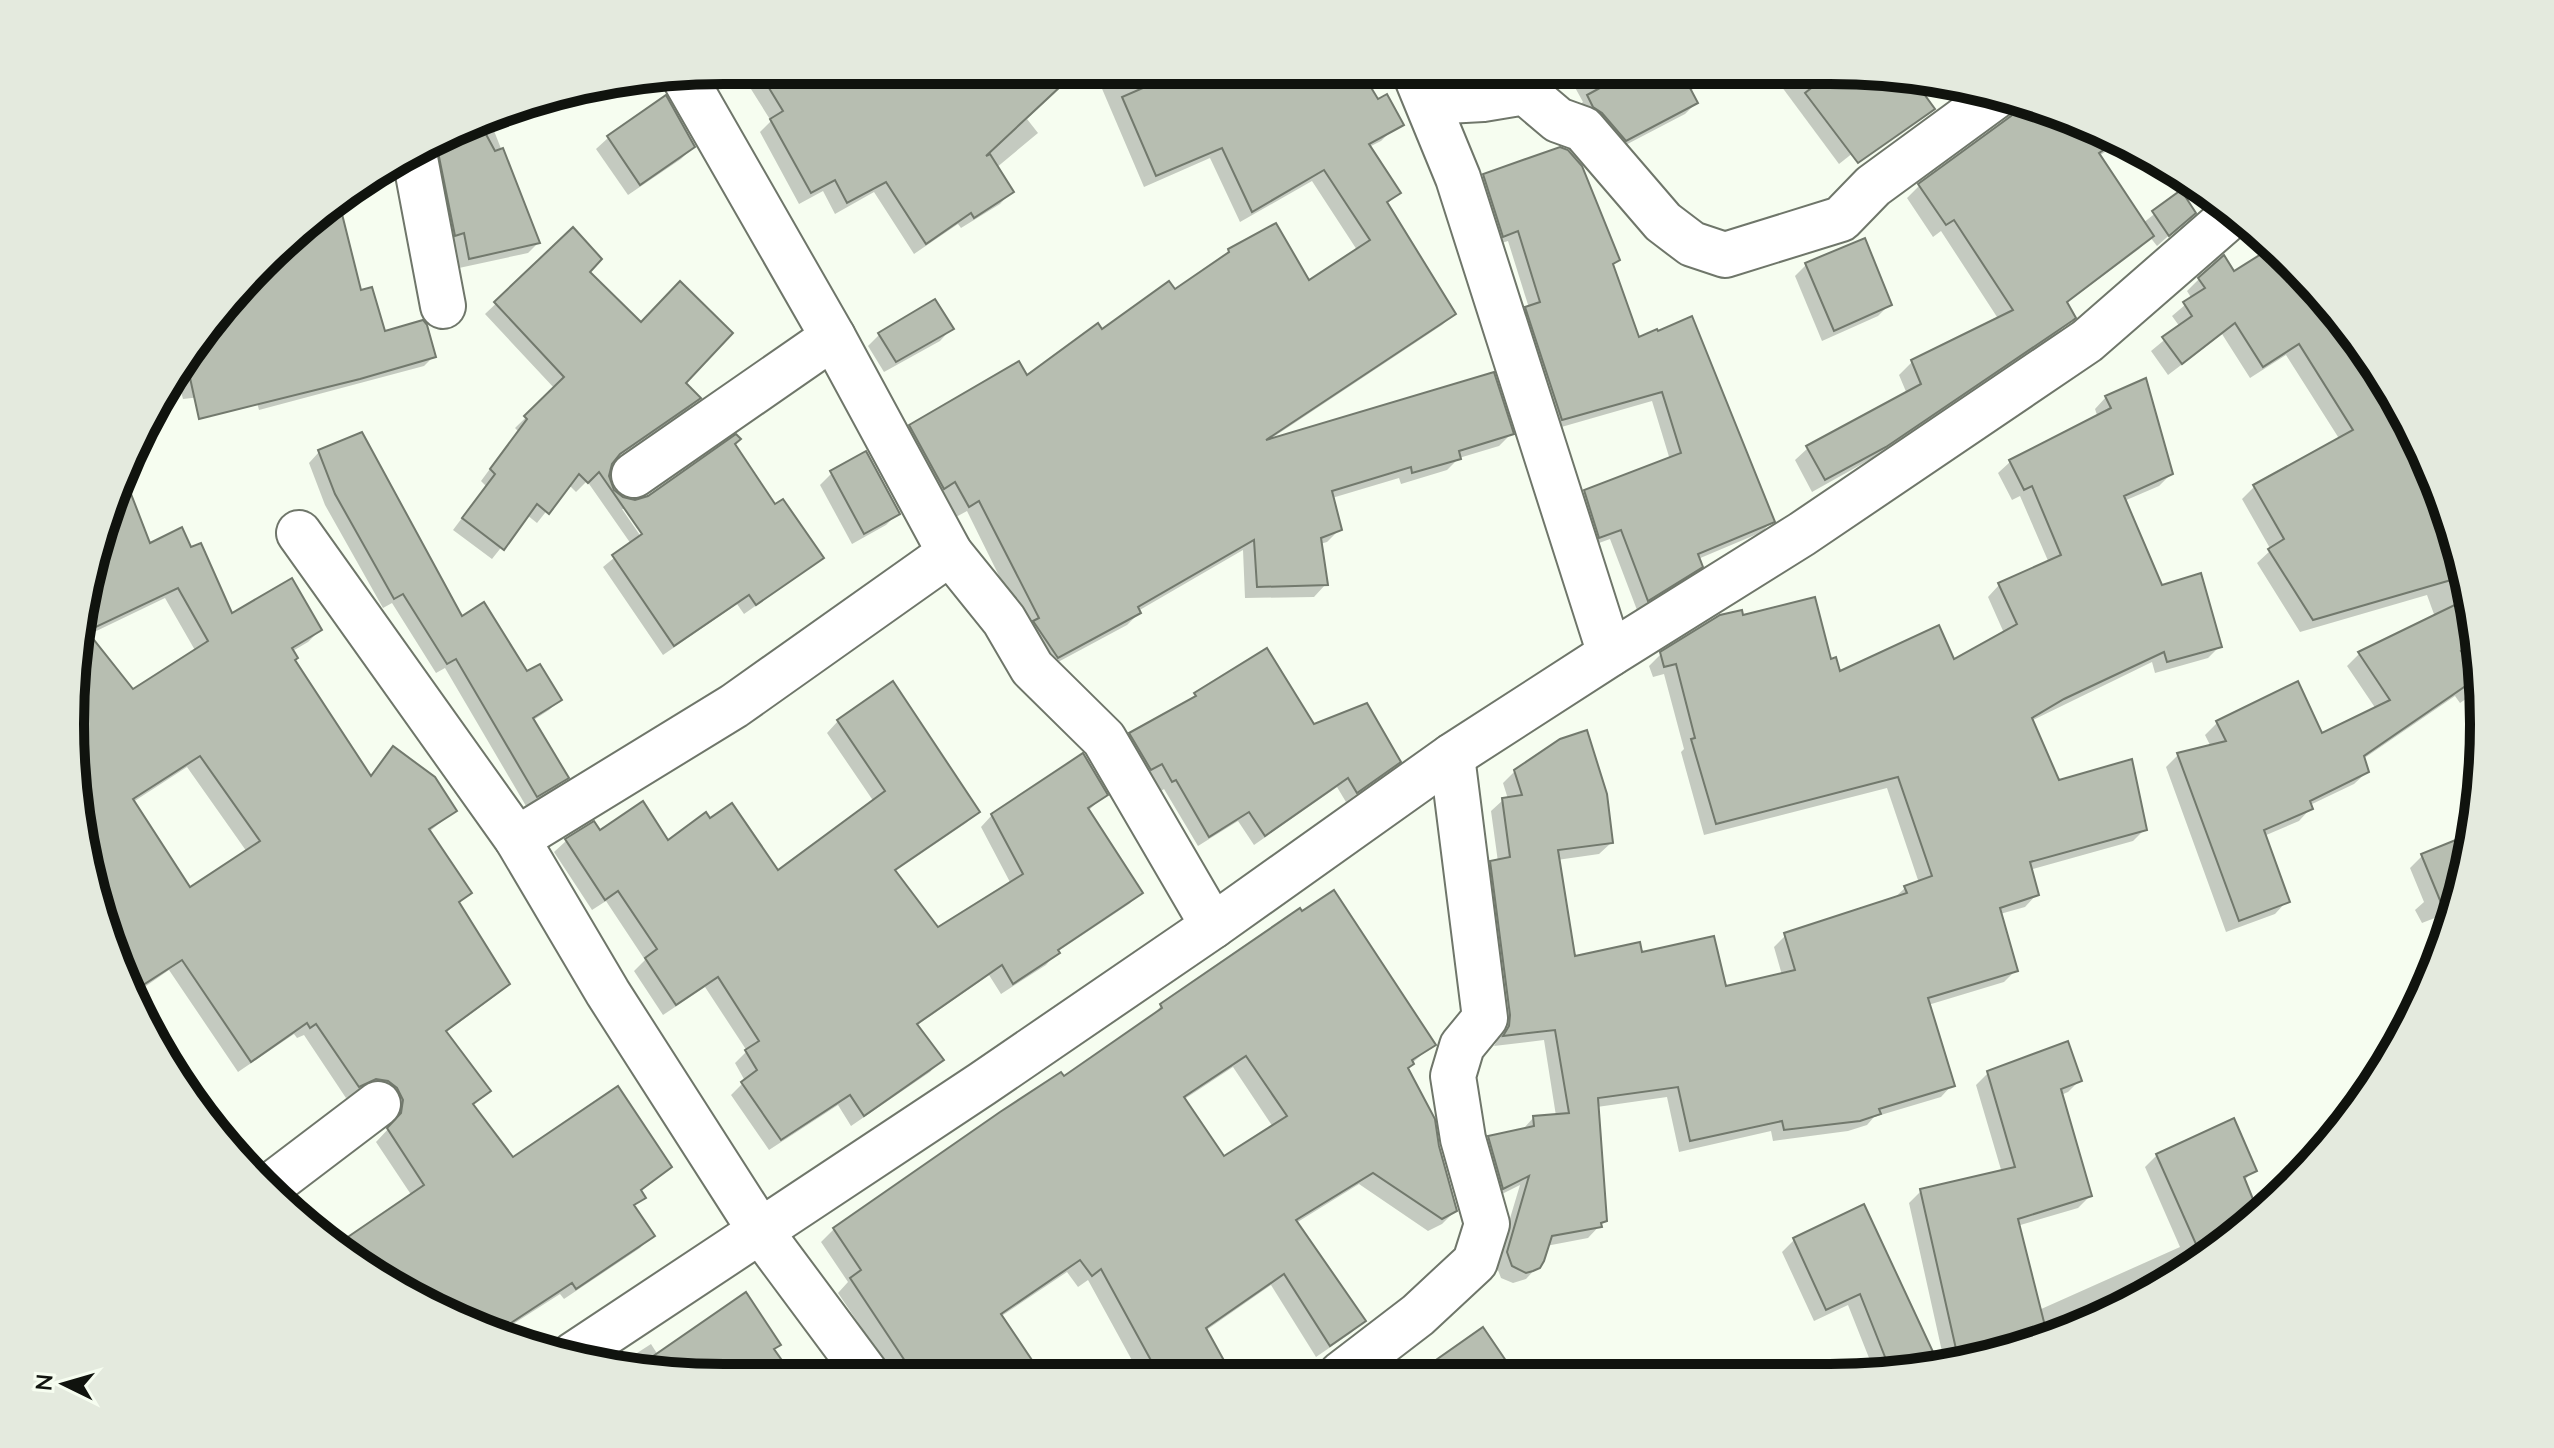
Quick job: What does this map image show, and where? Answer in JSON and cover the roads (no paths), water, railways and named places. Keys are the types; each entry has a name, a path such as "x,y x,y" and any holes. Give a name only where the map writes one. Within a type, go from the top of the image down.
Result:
{"street":[{"path":"688,85 833,337 950,553 1004,620 1032,668 1104,739 1213,926"},
{"path":"1421,86 1483,99 1525,92 1558,120 1583,129 1663,222 1692,244 1725,255 1841,219 1873,186 1986,104"},
{"path":"1421,86 1458,178 1610,654"},
{"path":"416,163 443,306"},
{"path":"583,1348 761,1232 1213,926 1452,756 1802,534 2087,341 2225,221"},
{"path":"634,475 833,337"},
{"path":"299,533 517,839 608,993 761,1232 859,1364"},
{"path":"517,839 734,706 950,553"},
{"path":"1354,1364 1418,1315 1475,1262 1487,1224 1463,1139 1453,1076 1462,1046 1485,1018 1452,756"},
{"path":"276,1181 378,1104"}]}
